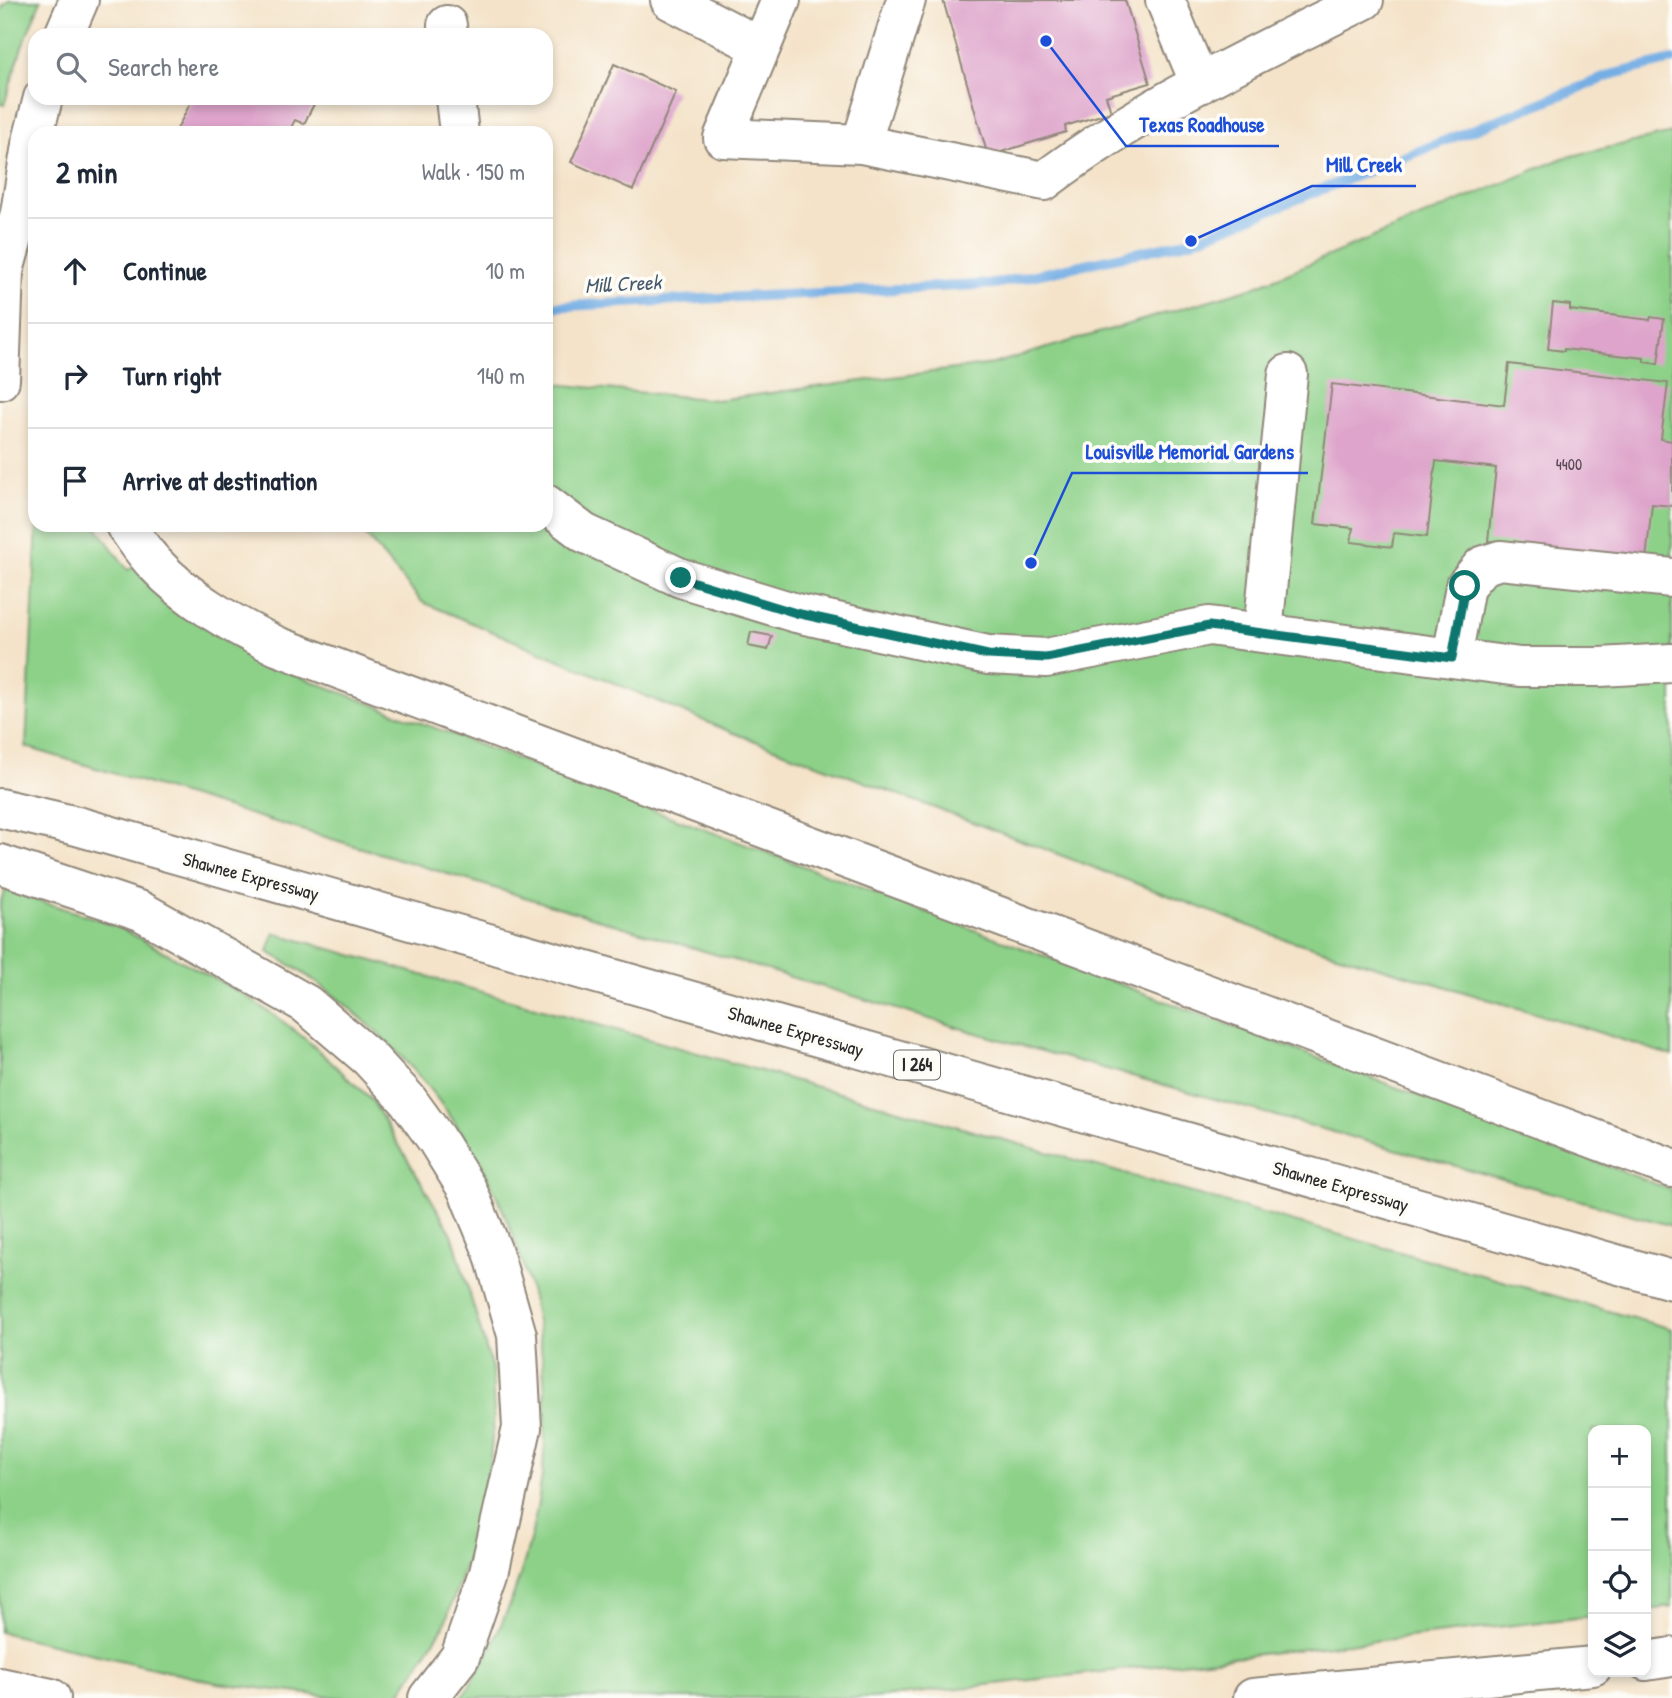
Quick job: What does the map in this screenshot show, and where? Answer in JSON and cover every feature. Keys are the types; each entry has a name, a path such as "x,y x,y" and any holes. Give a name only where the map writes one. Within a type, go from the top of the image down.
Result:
{"main road":[{"path":"67,28 79,0"},
{"path":"781,0 723,138 860,144 1044,181 1082,152 1200,85 1364,0"},
{"path":"860,144 906,0"},
{"path":"1165,0 1200,85"},
{"path":"675,1 761,47"},
{"path":"36,126 41,105"},
{"path":"456,105 457,126"},
{"path":"0,380 4,271 20,213 28,164"},
{"path":"20,213 28,237"},
{"path":"1263,632 1287,374"},
{"path":"553,509 584,533 681,578 796,613 988,655 1046,658 1209,626 1520,667 1600,667 1672,663"},
{"path":"130,532 155,565 199,601 236,625 297,654 1672,1168"},
{"path":"1452,658 1465,586 1482,566 1500,560 1672,578"},
{"path":"0,785 77,826"},
{"name":"Shawnee Expressway","path":"0,808 77,826 1672,1279"},
{"path":"0,864 141,911 306,1004 369,1058 407,1099 467,1189 493,1252 517,1335 522,1428 489,1573 460,1657 428,1698"},
{"path":"1651,1660 1672,1657"},
{"path":"1253,1698 1588,1666"},
{"path":"1469,1698 1588,1672"},
{"path":"0,1687 51,1698"}],"green space":[{"path":"9,0 41,0 28,28 4,105 0,104 0,10"},
{"path":"1672,133 1672,1056 1279,937 726,730 422,602 363,532 553,532 553,384 716,400 993,364 1251,288 1563,158"},
{"path":"37,532 100,532 128,570 134,566 185,614 234,646 280,669 1672,1190 1672,1226 973,1032 26,747"},
{"path":"5,890 113,924 243,994 281,1020 372,1100 452,1234 492,1369 494,1416 490,1461 472,1546 444,1626 397,1698 342,1698 217,1683 0,1632 0,903"},
{"path":"274,933 1672,1329 1672,1607 1651,1609 1651,1425 1588,1425 1588,1617 873,1698 462,1698 504,1617 532,1533 545,1447 543,1361 527,1277 496,1195 452,1119 394,1049 365,1021 319,984 268,952"}],"building":[{"path":"943,0 1125,0 1150,83 1106,96 1111,112 1065,126 1066,132 988,156"},
{"path":"614,64 676,92 633,190 571,162"},
{"path":"189,105 314,105 304,124 295,120 292,126 179,126"},
{"path":"1553,303 1570,305 1570,310 1650,320 1651,317 1664,319 1658,364 1644,362 1644,358 1548,349"},
{"path":"1509,364 1668,383 1661,439 1672,441 1672,506 1652,504 1646,560 1488,541 1496,468 1436,461 1427,537 1394,533 1392,547 1351,542 1353,528 1315,524 1332,384 1504,405"},
{"path":"751,632 772,636 768,650 748,646"}],"waterway":[{"name":"Mill Creek","path":"553,307 994,284 1191,241 1614,74 1672,60"}],"place":[{"name":"Texas Roadhouse","path":"1046,41"},
{"name":"Mill Creek","path":"1191,241"},
{"name":"Louisville Memorial Gardens","path":"1031,563"}],"route":[{"path":"681,578 796,613 988,655 1046,658 1209,626 1452,658 1465,586"}]}
